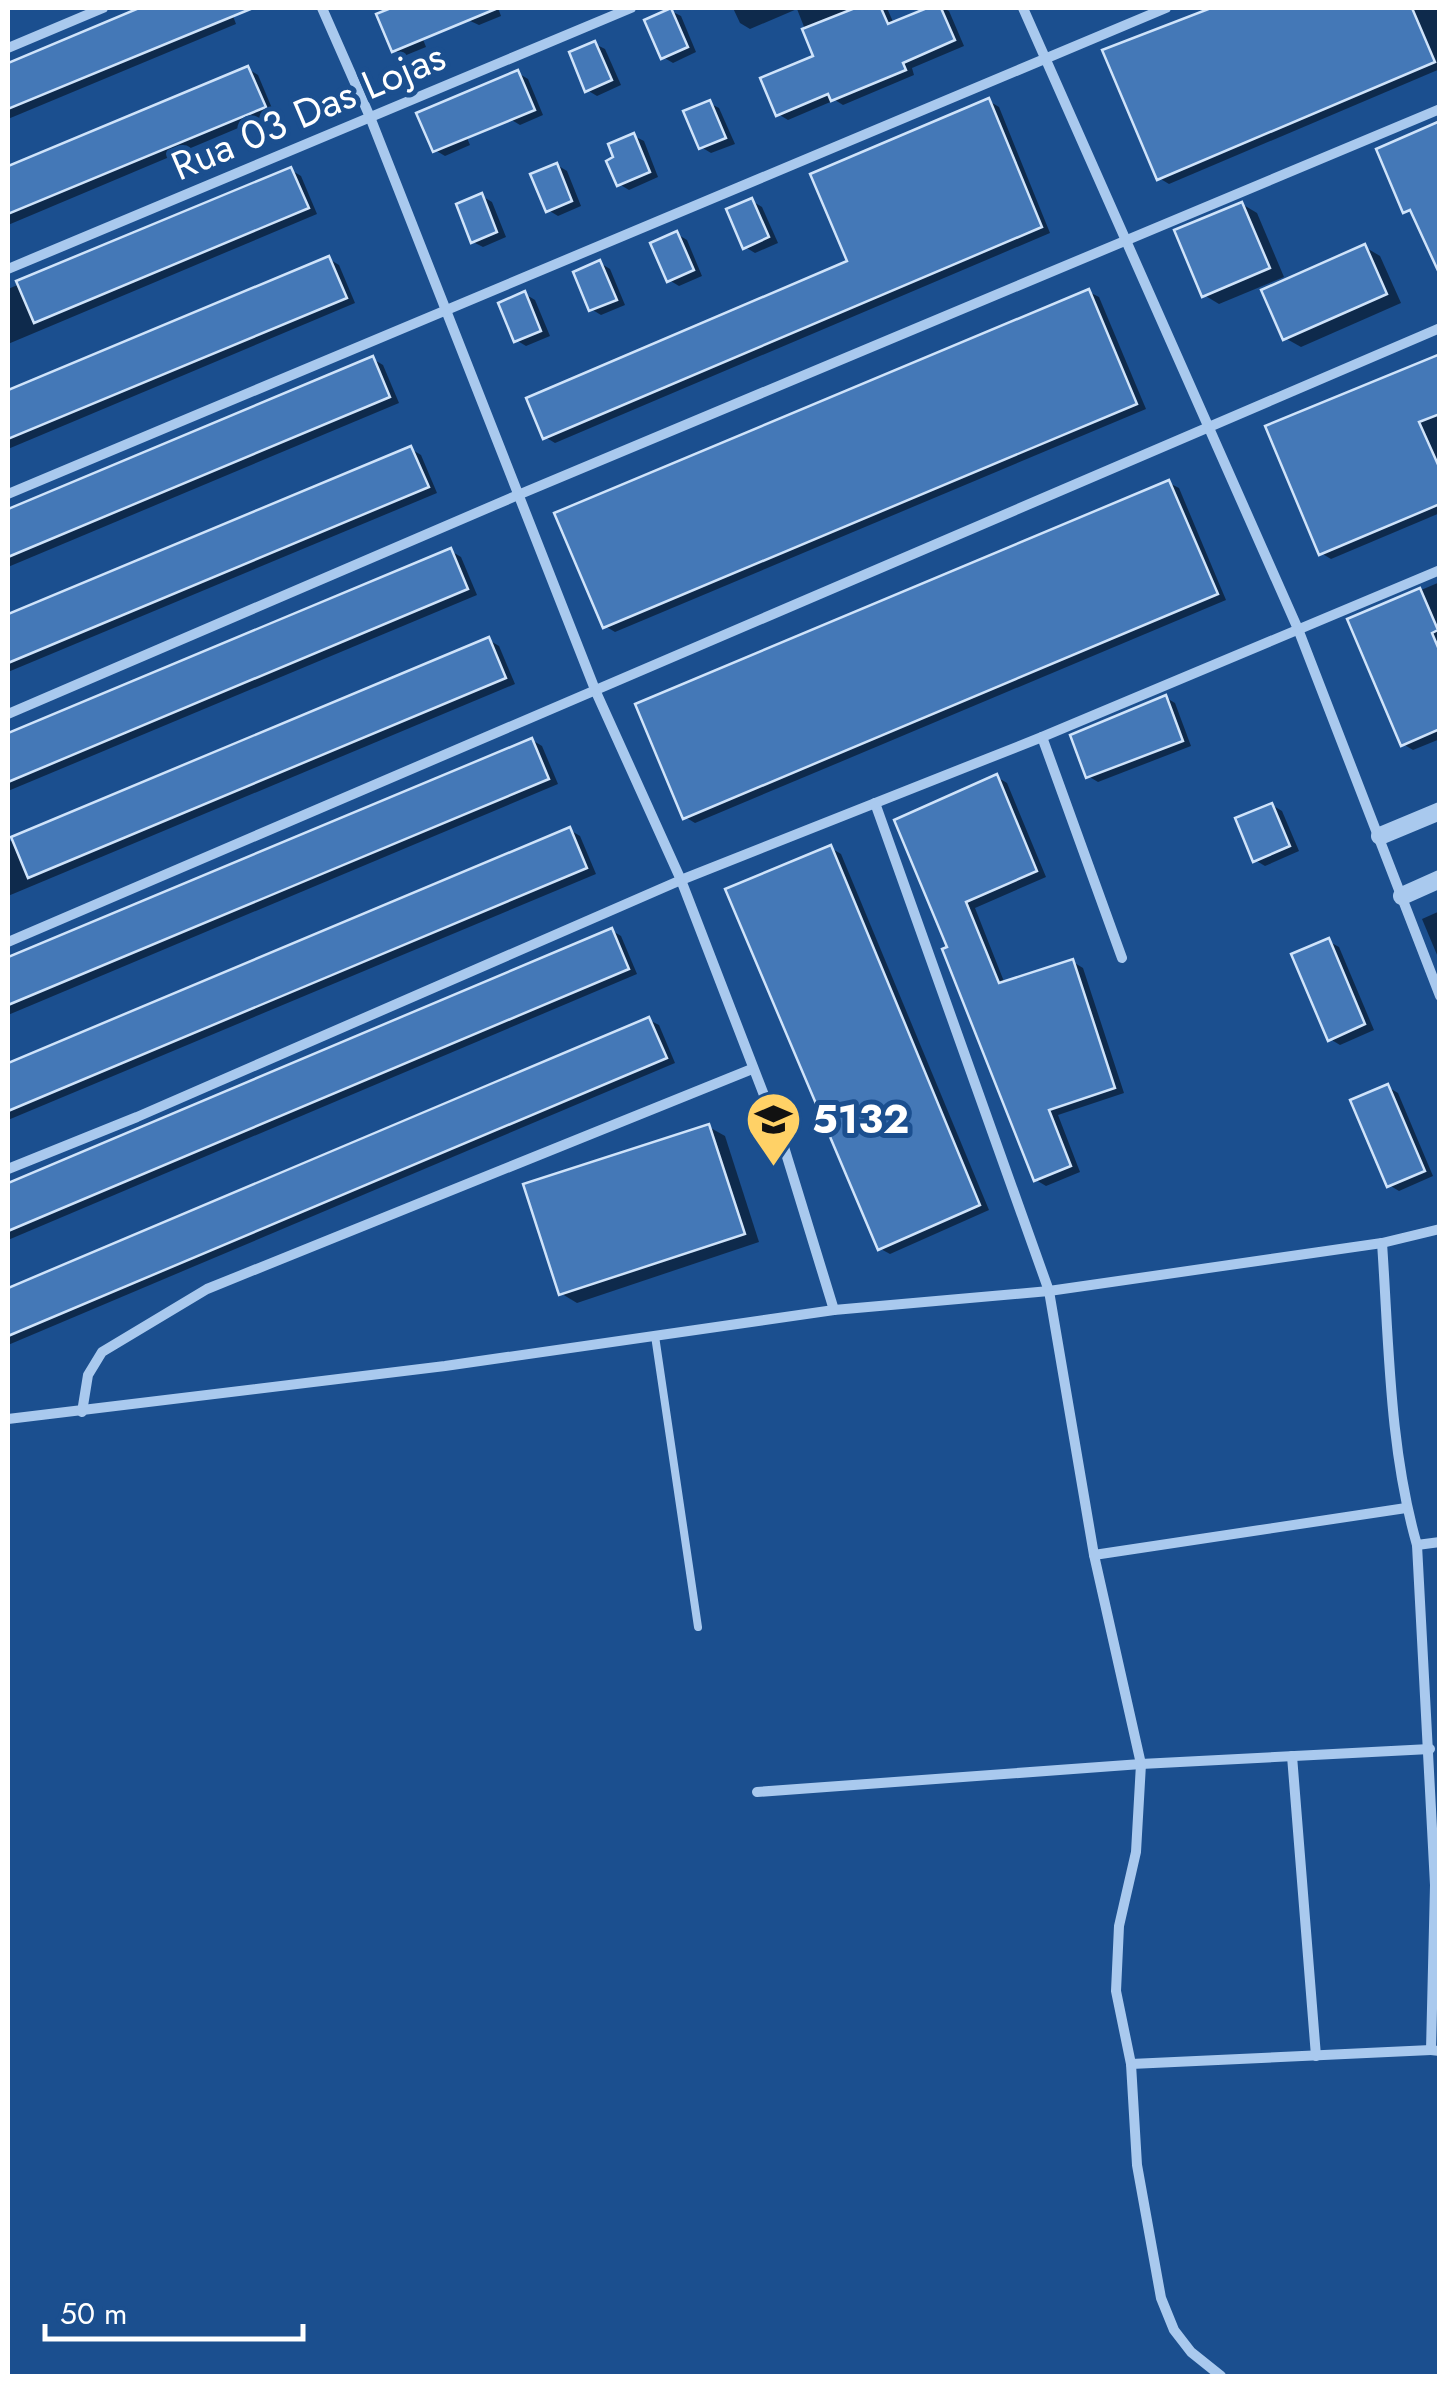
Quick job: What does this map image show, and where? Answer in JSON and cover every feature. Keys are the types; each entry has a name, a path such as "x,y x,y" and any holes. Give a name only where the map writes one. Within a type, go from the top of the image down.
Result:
{"street":[{"path":"8,48 103,8"},
{"path":"322,8 370,117 596,692 681,880 784,1147 834,1310"},
{"name":"Rua 03 Das Lojas","path":"8,268 631,8"},
{"path":"1023,8 1298,630 1440,996"},
{"path":"8,494 1166,8"},
{"path":"8,714 518,495 1440,110"},
{"path":"8,942 1440,328"},
{"path":"8,1169 156,1109 681,880 1042,737 1440,570"},
{"path":"1042,737 1122,958"},
{"path":"874,803 1049,1291 1094,1555 1141,1764 1136,1852 1120,1926 1116,1991 1131,2064 1137,2165 1162,2298 1174,2330 1191,2352 1220,2376"},
{"path":"1380,836 1440,811"},
{"path":"1402,896 1440,878"},
{"path":"82,1412 88,1375 102,1352 207,1289 752,1069"},
{"path":"8,1418 82,1412 834,1310 1049,1291 1382,1242 1440,1229"},
{"path":"1131,2064 1435,2050 1435,1885 1418,1545 1406,1508 1392,1398 1382,1242"},
{"path":"1094,1555 1406,1508"},
{"path":"1418,1545 1440,1542"},
{"path":"756,1792 1141,1764 1430,1749"},
{"path":"1292,1756 1316,2056"}],"lane":[{"path":"654,1336 698,1627"}],"building":[{"path":"139,8 253,8 8,109 8,63"},
{"path":"391,8 498,8 392,52 376,14"},
{"path":"671,8 688,47 661,59 644,20"},
{"path":"855,8 881,8 888,24 927,8 941,8 955,40 903,63 906,70 831,101 828,94 776,116 760,78 813,56 802,29"},
{"path":"1211,8 1412,8 1435,62 1157,180 1102,50"},
{"path":"595,41 612,80 585,92 569,52"},
{"path":"248,66 266,107 8,214 8,166"},
{"path":"518,70 535,110 433,152 416,113"},
{"path":"989,98 1042,227 543,439 526,398 847,261 810,174"},
{"path":"710,100 726,138 699,149 683,111"},
{"path":"1440,121 1440,275 1410,210 1403,213 1376,149"},
{"path":"634,133 650,172 617,186 606,161 613,157 608,144"},
{"path":"557,163 572,201 546,212 530,174"},
{"path":"291,167 309,208 34,323 16,281"},
{"path":"482,193 497,232 471,243 456,204"},
{"path":"752,198 769,237 743,249 726,209"},
{"path":"1242,202 1270,268 1202,297 1174,230"},
{"path":"677,231 694,270 667,282 650,243"},
{"path":"1365,244 1387,294 1283,340 1261,290"},
{"path":"329,256 347,298 8,439 8,390"},
{"path":"600,260 617,300 589,311 573,272"},
{"path":"1089,289 1137,404 603,628 554,513"},
{"path":"525,291 541,331 514,342 498,303"},
{"path":"1440,354 1440,414 1419,422 1440,469 1440,504 1319,555 1265,426"},
{"path":"373,356 390,397 8,557 8,509"},
{"path":"411,446 429,487 8,663 8,614"},
{"path":"1169,480 1218,594 683,819 635,704"},
{"path":"451,548 468,589 8,782 8,733"},
{"path":"1420,588 1438,630 1432,633 1440,652 1440,729 1401,746 1347,619"},
{"path":"489,637 506,678 28,878 11,837"},
{"path":"1166,695 1183,741 1086,778 1070,735"},
{"path":"532,738 549,779 8,1005 8,957"},
{"path":"997,774 1037,871 966,902 999,983 1073,959 1115,1088 1049,1110 1071,1166 1034,1181 942,949 947,947 894,820"},
{"path":"1272,803 1290,846 1253,862 1235,818"},
{"path":"570,827 587,868 8,1111 8,1063"},
{"path":"831,845 980,1205 878,1250 725,889"},
{"path":"612,928 629,969 8,1231 8,1183"},
{"path":"1329,938 1365,1024 1328,1041 1291,954"},
{"path":"649,1017 667,1058 8,1336 8,1288"},
{"path":"1388,1084 1425,1171 1387,1187 1350,1100"},
{"path":"709,1124 745,1234 559,1295 523,1184"}],"place":[{"name":"5132","path":"773,1168"}]}
